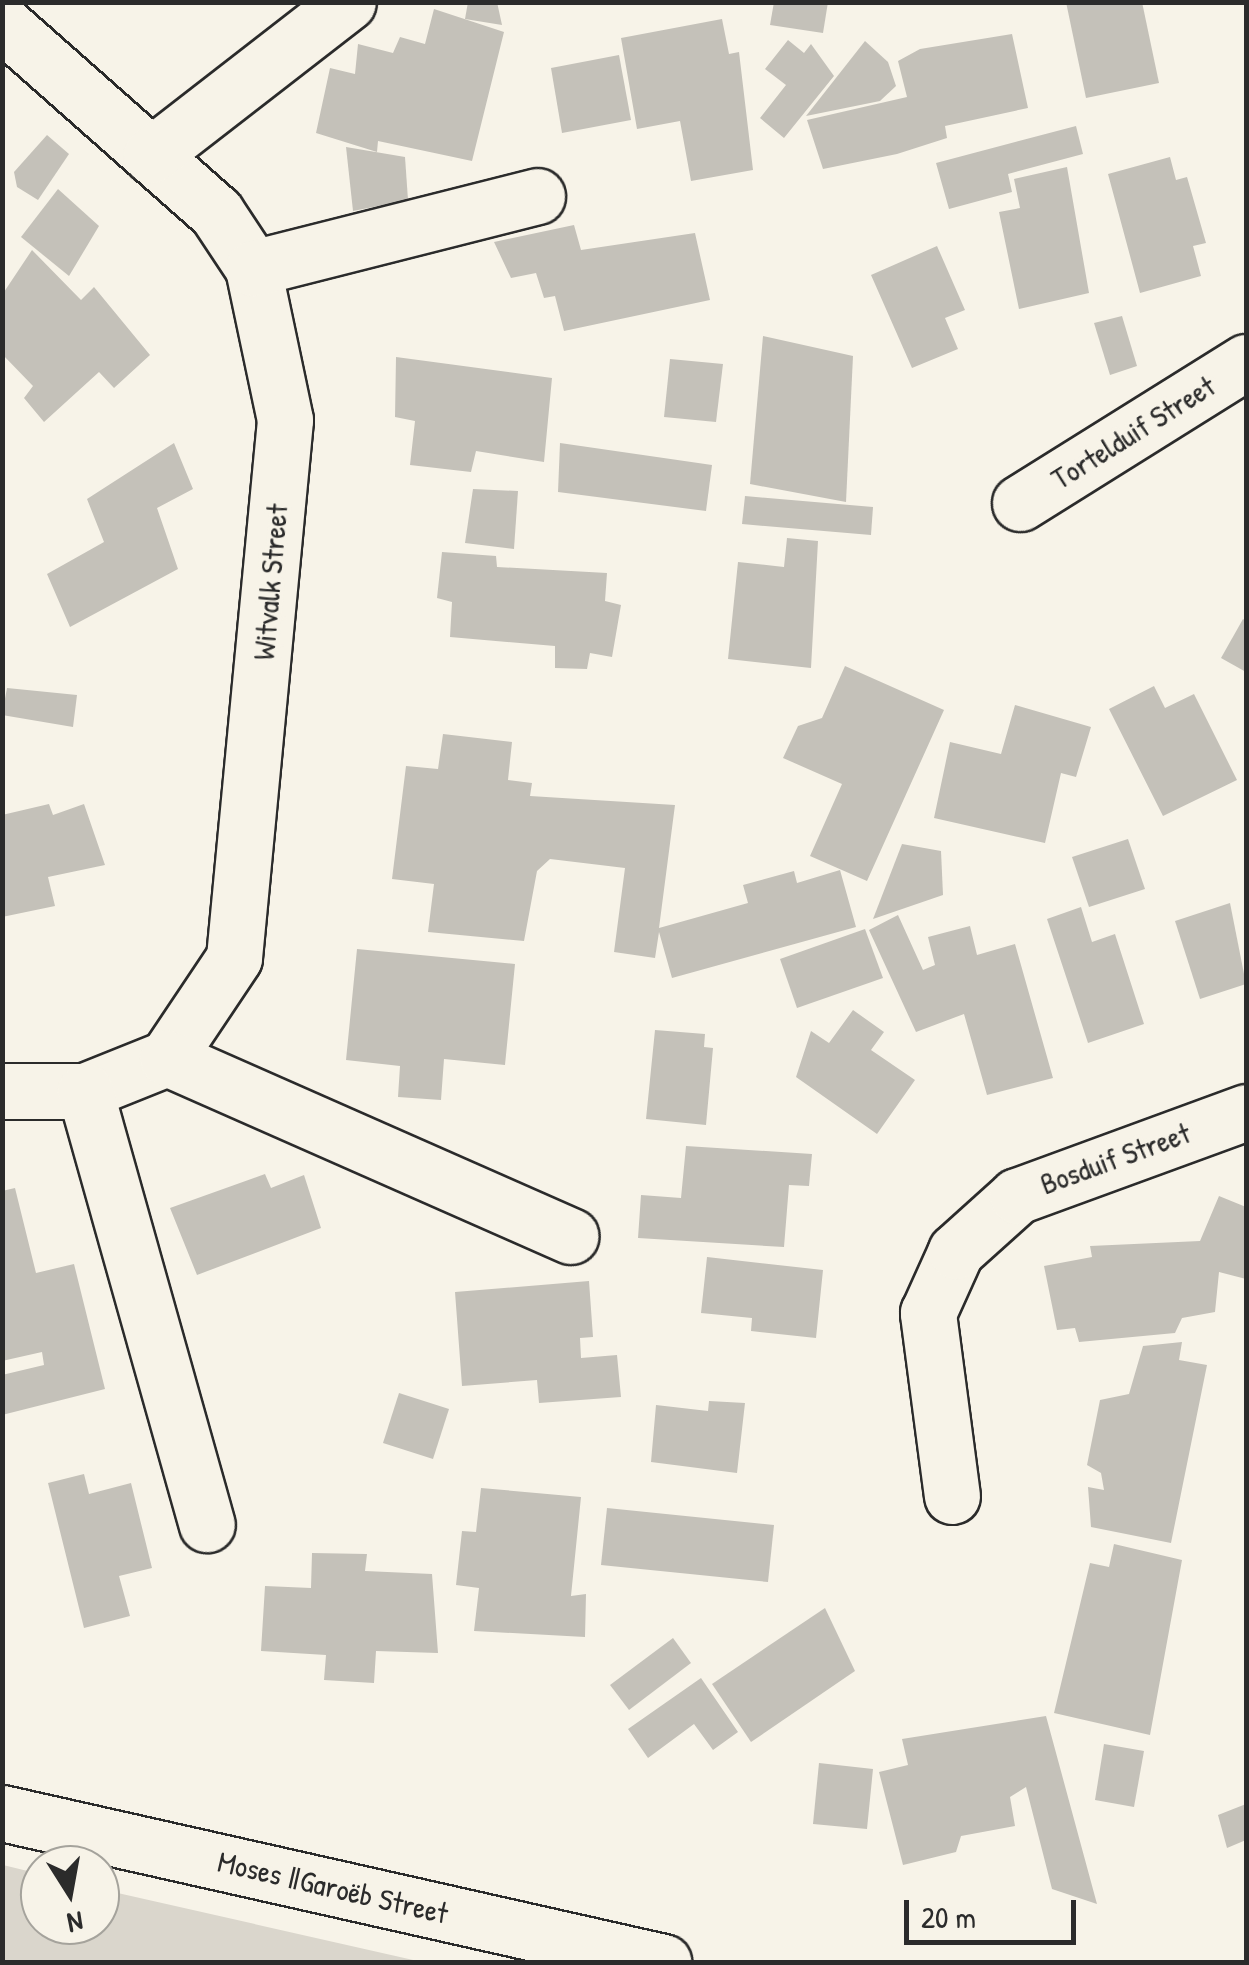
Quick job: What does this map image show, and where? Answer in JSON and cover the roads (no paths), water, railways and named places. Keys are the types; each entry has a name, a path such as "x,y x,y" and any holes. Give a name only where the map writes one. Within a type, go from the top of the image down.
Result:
{"street":[{"path":"152,156 348,2"},
{"name":"Witvalk Street","path":"2,23 216,212 254,268 285,420 234,958 167,1058"},
{"path":"254,268 537,196"},
{"name":"Tortelduif Street","path":"1020,503 1246,362"},
{"path":"2,1091 84,1091 167,1058 570,1236"},
{"path":"84,1091 208,1524"},
{"name":"Bosduif Street","path":"952,1496 928,1313 956,1250 1017,1196 1246,1112"},
{"name":"Moses ǁGaroëb Street","path":"2,1813 662,1962"}]}
